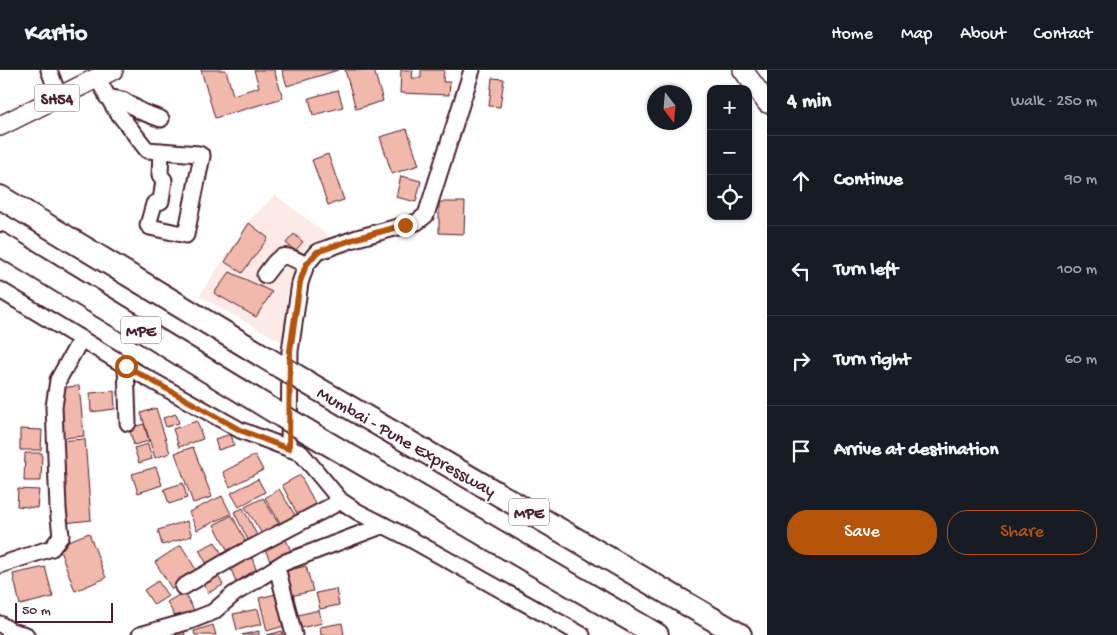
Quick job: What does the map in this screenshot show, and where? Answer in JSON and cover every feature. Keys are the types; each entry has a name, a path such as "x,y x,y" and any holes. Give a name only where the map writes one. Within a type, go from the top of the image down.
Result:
{"highway":[{"name":"Mumbai - Pune Expressway","path":"0,197 20,211 318,389 740,635"},
{"name":"MPE","path":"0,244 322,440 657,635"}],"main road":[{"path":"743,70 767,103"},
{"path":"758,70 767,83"},
{"name":"SH54","path":"0,126 105,74"}],"street":[{"path":"49,70 59,97"},
{"path":"289,449 290,351 300,282 306,265 317,252 357,238 417,222 426,215 472,70"},
{"path":"105,74 107,96 148,150 161,151 199,154 202,156 186,235 148,225 154,204 161,201 164,180 160,175 161,151"},
{"path":"107,96 123,100 142,112 161,119"},
{"path":"264,275 277,259 283,256 290,256 306,265"},
{"path":"0,290 126,366 240,430 301,453 342,501 358,512 575,633"},
{"path":"0,565 52,548 61,536 58,509 54,407 58,380 81,339"},
{"path":"126,366 128,423"},
{"path":"183,587 236,556 342,501"},
{"path":"140,635 190,621 213,612 234,594 283,563 329,544 384,525"},
{"path":"277,567 294,635"},
{"path":"0,624 11,631 26,635"}],"shaded area":[{"path":"275,195 330,237 312,243 297,257 287,294 284,343 199,296 250,220"}],"building":[{"path":"201,70 226,70 233,95 259,87 254,70 274,70 283,98 215,118"},
{"path":"282,70 338,70 287,86"},
{"path":"345,70 374,70 383,101 356,109"},
{"path":"401,70 413,70 412,78 421,78 421,70 444,70 443,82 450,82 449,95 400,93"},
{"path":"492,78 504,79 500,107 489,106"},
{"path":"338,90 343,107 313,115 309,98"},
{"path":"407,129 419,165 392,174 380,137"},
{"path":"328,154 344,200 328,205 312,160"},
{"path":"401,176 421,181 416,202 396,197"},
{"path":"439,202 465,202 464,234 439,233"},
{"path":"249,223 268,238 242,273 225,262"},
{"path":"294,234 303,242 295,251 286,243"},
{"path":"230,272 272,292 256,317 214,293"},
{"path":"79,386 84,436 62,438 58,388"},
{"path":"114,391 115,409 91,412 90,393"},
{"path":"156,408 170,453 155,458 141,413"},
{"path":"176,414 179,423 166,427 163,418"},
{"path":"197,421 203,439 179,447 173,429"},
{"path":"144,424 149,441 134,445 129,428"},
{"path":"20,429 42,430 41,450 20,450"},
{"path":"231,434 234,445 218,450 215,439"},
{"path":"85,439 91,520 64,523 57,441"},
{"path":"148,444 152,459 139,463 134,448"},
{"path":"193,447 212,497 193,503 175,453"},
{"path":"25,453 42,453 41,481 24,481"},
{"path":"255,455 263,470 230,487 223,472"},
{"path":"156,467 162,485 138,493 132,474"},
{"path":"300,475 320,512 301,521 282,485"},
{"path":"258,479 265,492 239,507 231,493"},
{"path":"183,483 187,498 169,504 164,489"},
{"path":"18,489 39,490 37,508 17,506"},
{"path":"279,489 297,518 282,526 265,498"},
{"path":"222,496 231,514 197,530 189,512"},
{"path":"263,498 282,529 264,537 245,507"},
{"path":"243,508 259,539 250,544 234,512"},
{"path":"232,515 248,546 230,555 214,525"},
{"path":"187,521 192,536 162,545 158,530"},
{"path":"89,533 106,578 75,591 58,545"},
{"path":"285,537 292,554 271,563 263,545"},
{"path":"215,542 225,559 209,568 199,550"},
{"path":"181,545 198,573 172,589 155,562"},
{"path":"252,558 259,577 237,585 230,566"},
{"path":"306,566 313,591 291,596 285,571"},
{"path":"45,567 53,597 20,605 13,574"},
{"path":"216,572 223,585 208,593 203,584 210,580 208,577"},
{"path":"158,581 168,596 154,605 144,590"},
{"path":"336,589 339,605 320,609 316,593"},
{"path":"184,592 195,612 178,622 167,602"},
{"path":"276,594 284,626 267,631 259,598"},
{"path":"258,609 262,624 237,630 233,614"},
{"path":"319,610 322,623 301,628 298,615"},
{"path":"342,623 344,635 321,635 320,627"},
{"path":"213,625 216,635 195,635 194,631"},
{"path":"183,627 185,635 168,635"},
{"path":"259,631 259,635 242,635"},
{"path":"282,631 283,635 267,635"}],"route":[{"path":"126,366 240,430 289,449 290,351 294,334 300,282 306,265 317,252 357,238 405,225"}]}
